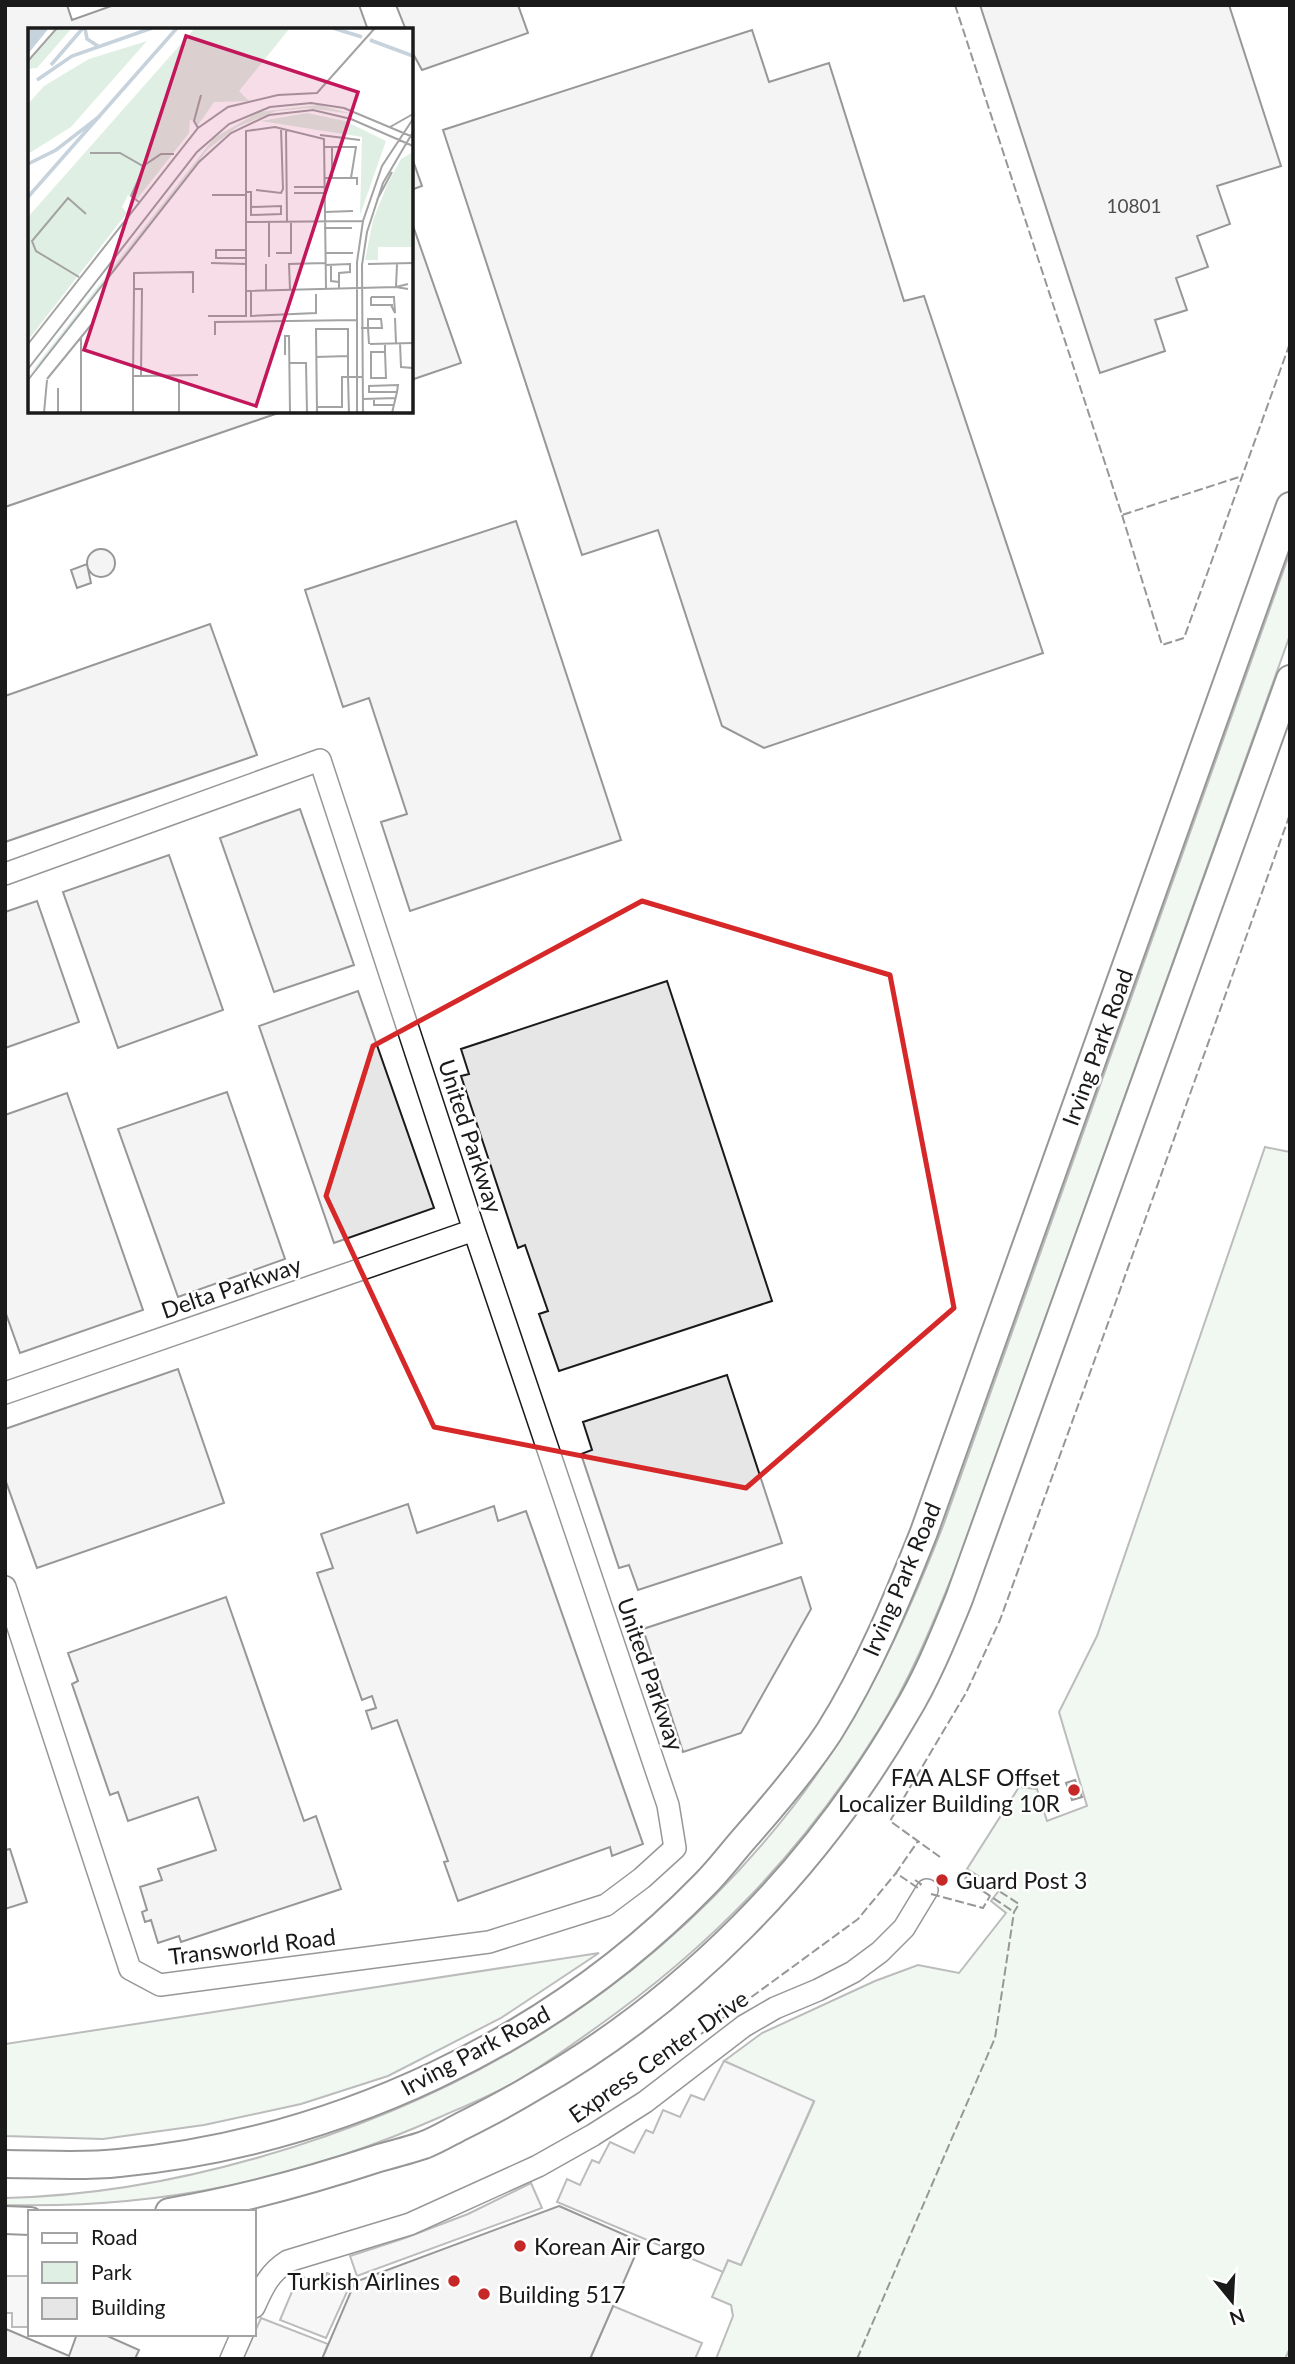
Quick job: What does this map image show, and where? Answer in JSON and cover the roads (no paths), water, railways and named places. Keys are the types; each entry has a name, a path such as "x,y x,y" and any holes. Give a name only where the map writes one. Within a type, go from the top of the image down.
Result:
{"main road":[{"name":"Irving Park Road","path":"5,2164 117,2163 196,2152 263,2138 348,2113 419,2083 496,2044 554,2009 623,1957 704,1885 774,1804 828,1732 897,1599 924,1532 1290,506"},
{"path":"181,2210 298,2185 426,2144 509,2102 568,2068 629,2026 705,1963 804,1861 834,1822 906,1713 934,1658 959,1599 1290,679"},
{"path":"5,2220 28,2221"}],"street":[{"name":"United Parkway","path":"5,874 320,760 474,1230 668,1805 676,1848"},
{"name":"Delta Parkway","path":"5,1393 474,1230"},
{"name":"Transworld Road","path":"5,1587 130,1969 160,1985 489,1942 606,1905 676,1848"},
{"name":"Express Center Drive","path":"256,2302 265,2281 275,2269 288,2260 410,2224 538,2166 593,2134 645,2102 744,2026 775,2008 853,1972 880,1952 904,1928 927,1890"},
{"path":"231,2359 241,2336"}],"place":[{"name":"FAA ALSF Offset Localizer Building 10R","path":"1074,1790"},
{"name":"Guard Post 3","path":"942,1880"},
{"name":"Korean Air Cargo","path":"520,2246"},
{"name":"Turkish Airlines","path":"454,2281"},
{"name":"Building 517","path":"484,2294"}]}
